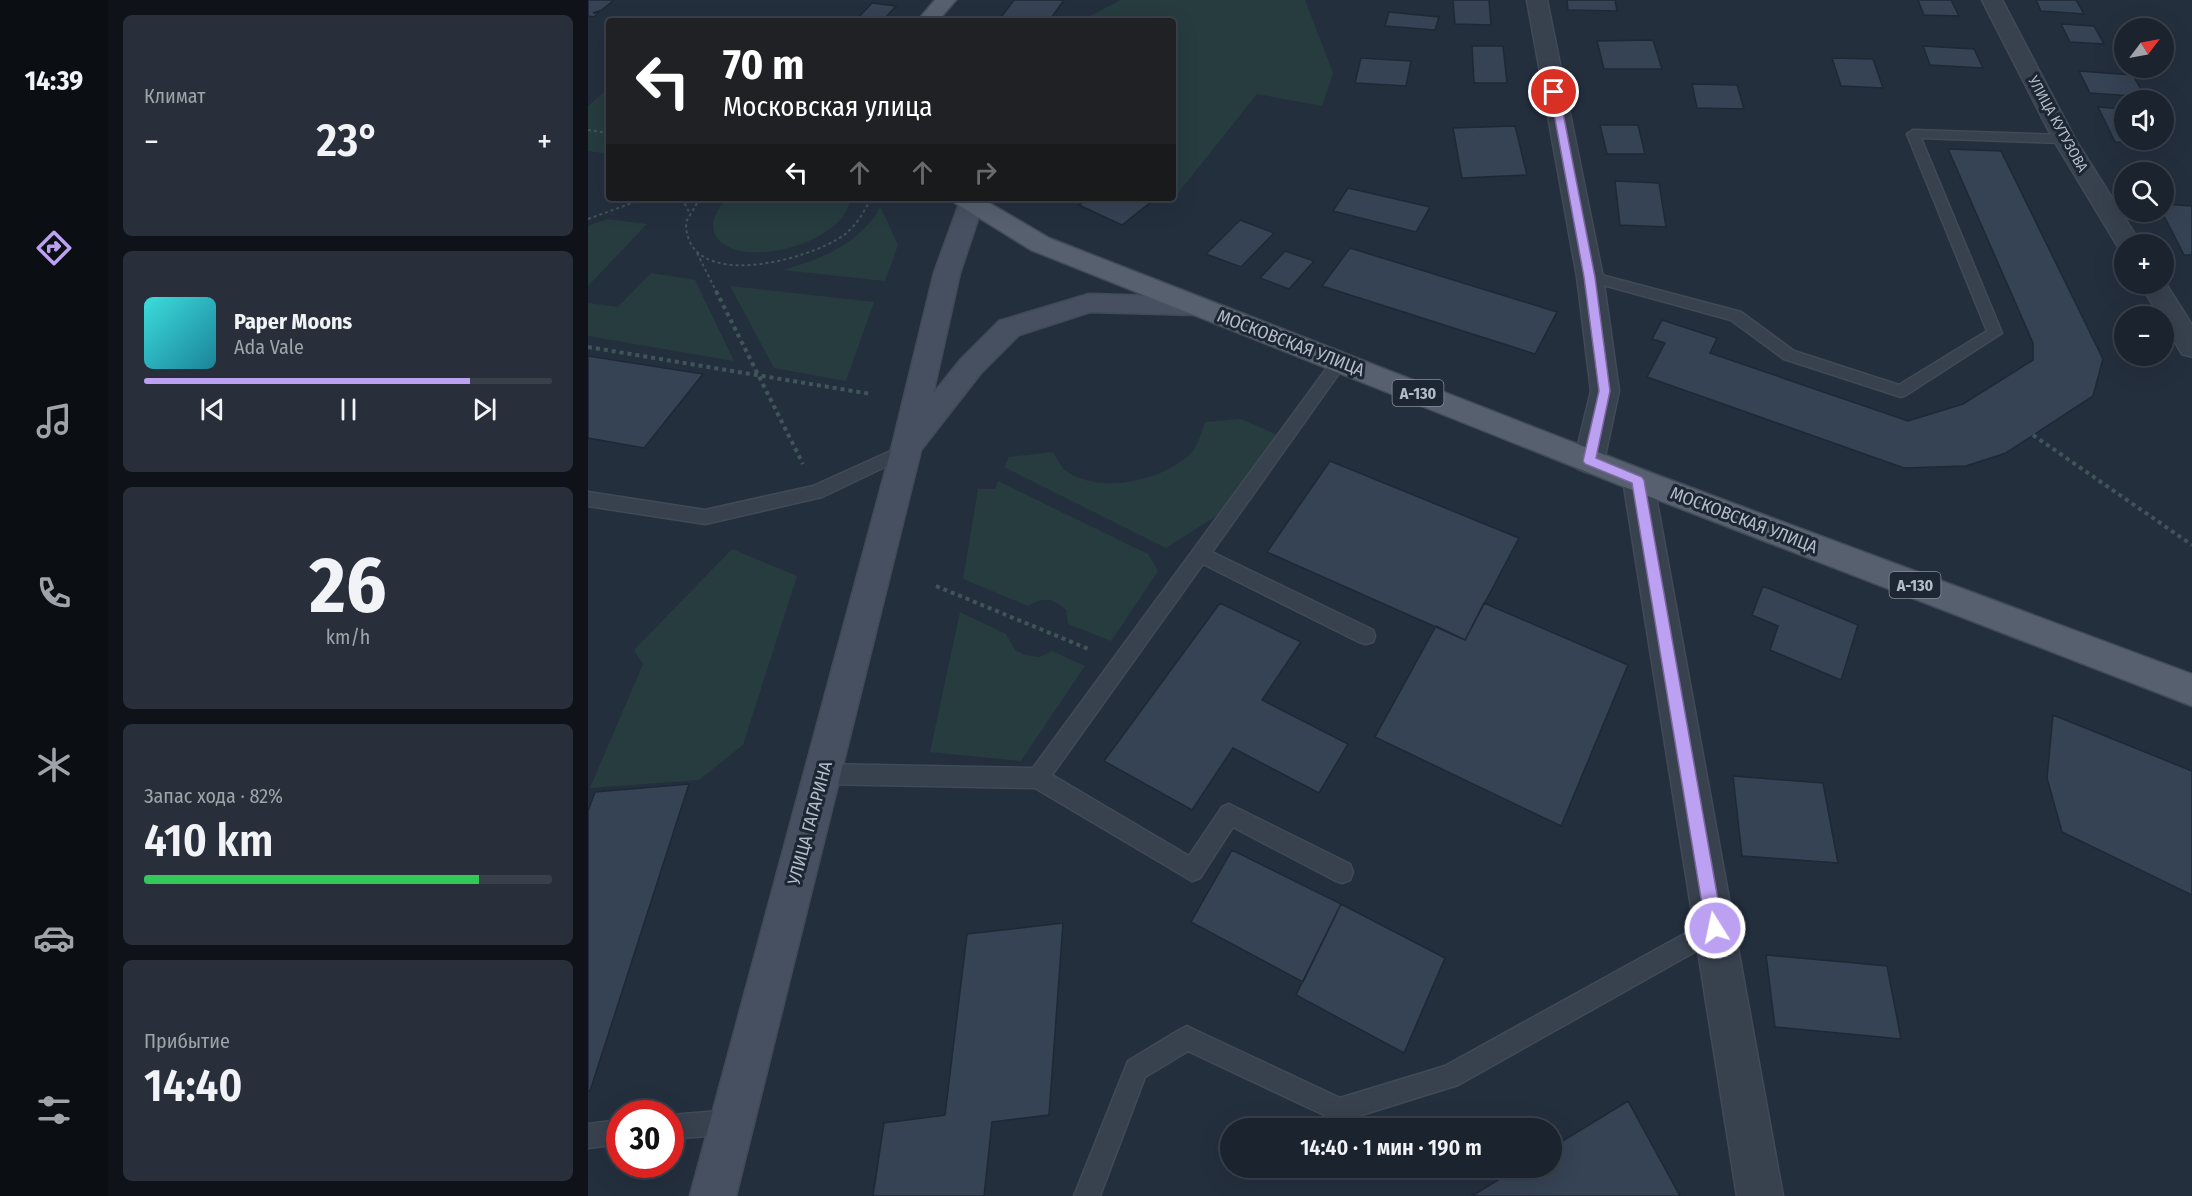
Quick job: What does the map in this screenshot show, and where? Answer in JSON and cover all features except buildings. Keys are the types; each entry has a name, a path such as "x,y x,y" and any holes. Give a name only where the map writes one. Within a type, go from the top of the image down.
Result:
{"main road":[{"path":"930,18 946,0"},
{"name":"А-130","path":"967,201 1040,244 1197,306"},
{"name":"УЛИЦА ГАГАРИНА","path":"713,1196 906,450 947,273 967,201"},
{"path":"906,450 971,366 1009,328 1089,303 1197,306"},
{"name":"МОСКОВСКАЯ УЛИЦА","path":"1197,306 1638,480 2192,690"}],"street":[{"path":"1537,0 1590,277 1605,391 1589,461"},
{"name":"УЛИЦА КУТУЗОВА","path":"1992,0 2064,139 2123,234"},
{"path":"2159,294 2192,347"},
{"path":"1638,480 1760,1196"}],"lane":[{"path":"1590,277 1736,316 1789,355 1901,391 1995,333 1913,134 2064,139"},
{"path":"1038,778 1340,362"},
{"path":"588,499 705,517 816,492 906,450"},
{"path":"1200,554 1366,636"},
{"path":"823,774 1038,778 1192,870 1229,814 1342,872"},
{"path":"1086,1196 1136,1069 1186,1038 1340,1110 1450,1077 1715,928"},
{"path":"684,1126 732,1122"},
{"path":"588,1136 606,1134"}],"path":[{"path":"588,130 606,133"},
{"path":"588,219 638,201"},
{"path":"684,201 690,214"},
{"path":"698,201 686,220 686,237 697,253 816,492"},
{"path":"697,253 719,263 749,266 783,262 815,251 843,235 862,217 870,201"},
{"path":"588,347 871,394"},
{"path":"2032,435 2192,545"},
{"path":"936,585 1121,662"}],"green space":[{"path":"1121,0 1305,0 1333,73 1322,106 1257,94 1176,196 1176,18 1086,18"},
{"path":"604,92 606,95 606,154 588,151 588,106"},
{"path":"725,201 849,201 843,216 828,230 806,242 782,250 757,252 736,250 720,241 713,222"},
{"path":"880,206 898,245 885,281 782,270 839,248 863,230 873,219"},
{"path":"607,219 647,224 588,286 588,226"},
{"path":"651,273 695,280 734,361 588,336 588,303 618,307"},
{"path":"730,286 874,302 846,381 774,368"},
{"path":"1241,419 1280,436 1218,515 1166,548 1004,467 1009,457 1053,452 1066,471 1080,478 1113,483 1131,481 1165,471 1180,462 1194,449 1205,422"},
{"path":"998,481 1148,554 1158,571 1111,641 1068,624 1066,610 1057,603 1043,600 1028,606 963,579 978,489 995,489"},
{"path":"732,549 797,576 743,745 699,780 590,788 643,664 634,650"},
{"path":"960,612 1006,634 1015,650 1025,655 1039,657 1052,651 1085,666 1021,761 930,752"}],"route":[{"path":"1554,92 1590,277 1605,391 1589,461 1638,480 1715,928"}]}
